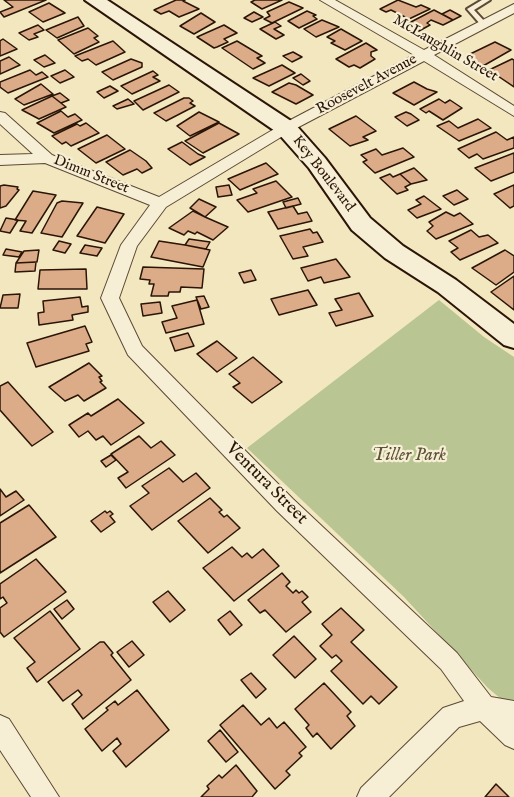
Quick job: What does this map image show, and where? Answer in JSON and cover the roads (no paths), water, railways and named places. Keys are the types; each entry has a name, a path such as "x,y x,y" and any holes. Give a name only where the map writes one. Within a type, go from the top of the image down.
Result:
{"street":[{"name":"Key Boulevard","path":"94,0 286,128 317,163 361,224 394,252 447,286 514,338"},
{"name":"McLaughlin Street","path":"326,0 424,55 514,112"},
{"name":"Roosevelt Avenue","path":"160,203 286,128 514,8"},
{"path":"0,139 6,122"},
{"name":"Dimm Street","path":"6,122 47,158 160,203"},
{"path":"0,160 47,158"},
{"name":"Ventura Street","path":"160,203 129,245 110,298 135,350 285,505 449,661 484,708 514,736"},
{"path":"370,797 452,717 484,708 514,713"},
{"path":"0,728 46,797"}],"lane":[{"path":"483,24 470,9 487,0"}],"park label":[{"name":"Tiller Park","path":"409,456"}]}
